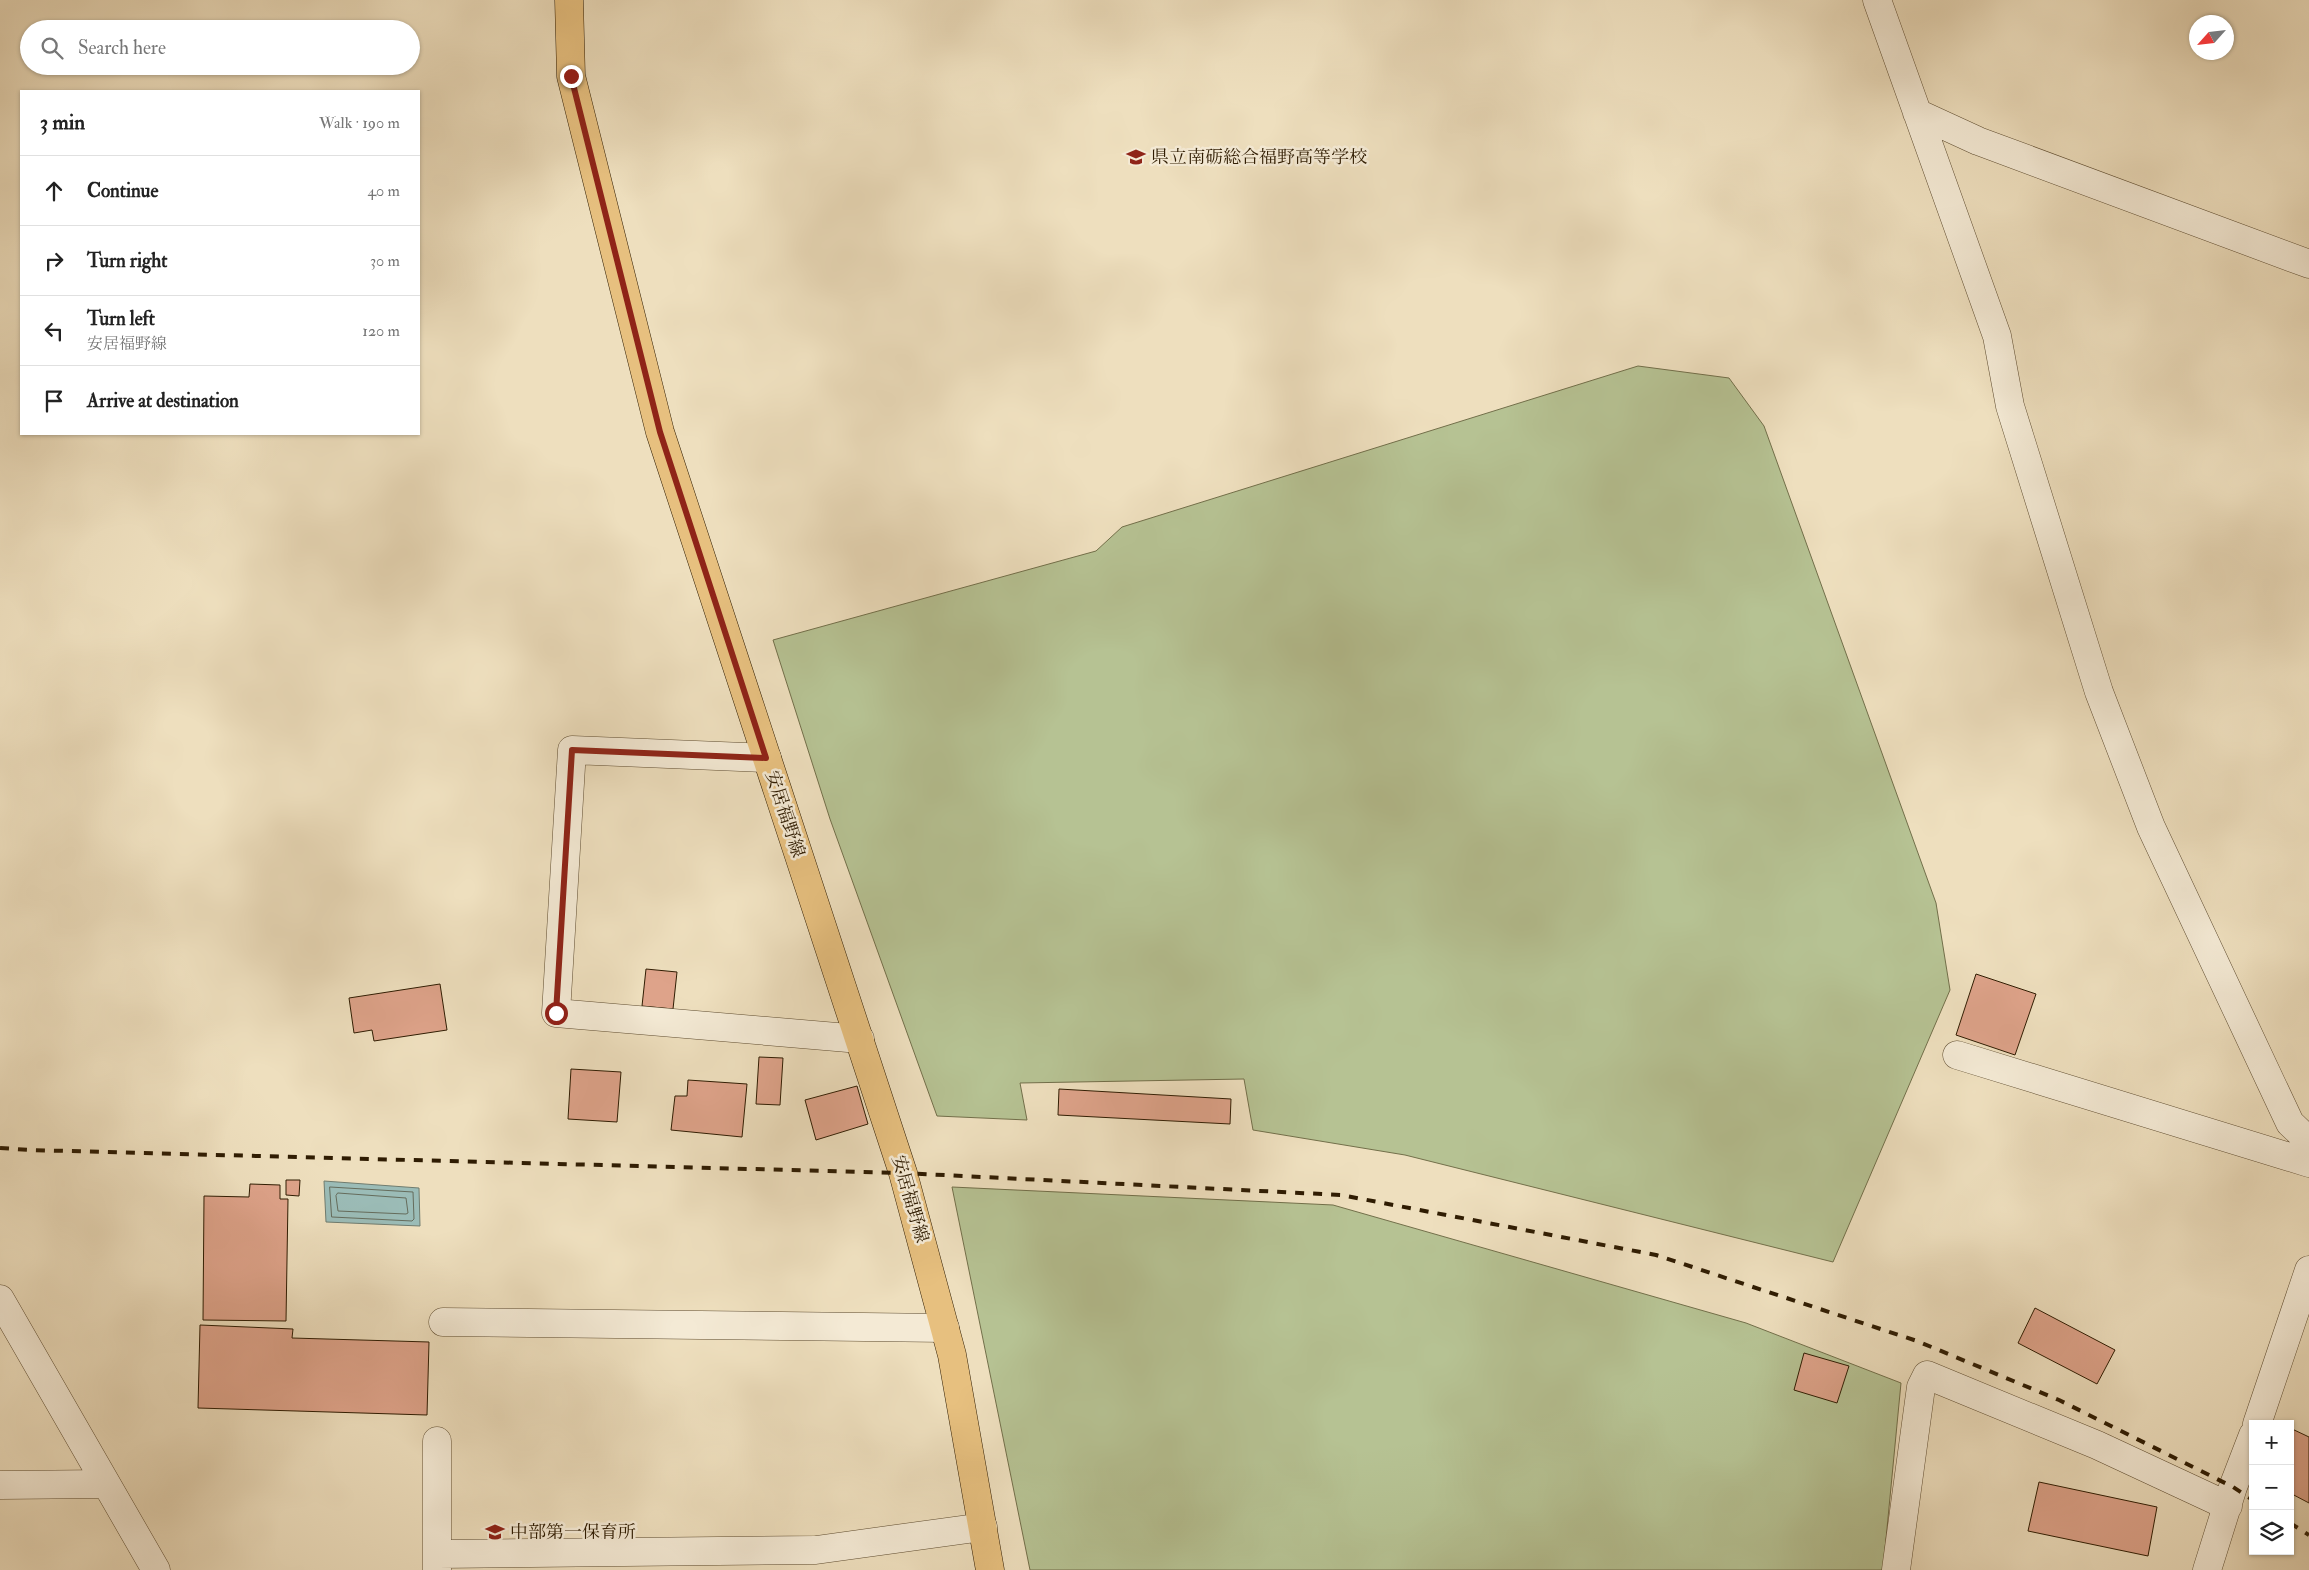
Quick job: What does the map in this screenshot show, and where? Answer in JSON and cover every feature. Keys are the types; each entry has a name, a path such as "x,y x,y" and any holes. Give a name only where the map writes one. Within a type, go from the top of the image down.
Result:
{"main road":[{"name":"安居福野線","path":"569,0 571,76 660,432 903,1173 952,1355 990,1570"}],"street":[{"path":"1877,0 1997,336 2010,406 2099,692 2156,836 2290,1123 2309,1141"},
{"path":"1917,113 1978,141 2309,264"},
{"path":"766,758 572,750 556,1013 860,1039"},
{"path":"1957,1055 2309,1163"},
{"path":"2258,1420 2309,1270"},
{"path":"0,1299 156,1570"},
{"path":"443,1322 945,1328"},
{"path":"1896,1570 1921,1387 1927,1375 2096,1446 2228,1506"},
{"path":"437,1441 437,1562 816,1550 983,1527"},
{"path":"2208,1570 2249,1446"},
{"path":"0,1485 106,1484"}],"green space":[{"path":"1638,366 1729,378 1764,426 1936,903 1950,990 1833,1262 1405,1155 1253,1130 1244,1079 1020,1083 1027,1120 937,1116 830,819 773,640 1096,551 1122,527"},
{"path":"952,1187 1333,1205 1746,1323 1901,1383 1883,1570 1030,1570"}],"water":[{"path":"324,1181 419,1188 420,1226 326,1222"}],"building":[{"path":"646,969 677,972 673,1009 642,1006"},
{"path":"1976,974 2036,994 2015,1055 1956,1035"},
{"path":"440,984 447,1030 374,1041 372,1030 354,1033 349,998"},
{"path":"759,1057 783,1058 780,1105 756,1104"},
{"path":"571,1069 621,1072 617,1122 568,1119"},
{"path":"688,1080 747,1084 742,1137 671,1130 675,1096 687,1096"},
{"path":"857,1086 868,1124 816,1140 805,1100"},
{"path":"1059,1089 1231,1099 1230,1124 1058,1115"},
{"path":"286,1180 300,1180 299,1196 286,1195"},
{"path":"250,1184 280,1185 280,1199 288,1199 286,1321 203,1320 204,1196 249,1197"},
{"path":"2035,1308 2115,1350 2097,1384 2018,1343"},
{"path":"200,1325 293,1329 292,1338 429,1342 427,1415 198,1408"},
{"path":"1804,1353 1849,1366 1837,1403 1794,1390"},
{"path":"2294,1430 2309,1437 2309,1503 2294,1495"},
{"path":"2039,1482 2157,1507 2148,1556 2028,1531"}],"railway":[{"path":"0,1148 903,1173 1341,1195 1656,1255 1917,1341 2059,1400 2233,1487 2249,1497"},
{"path":"2294,1526 2309,1535"}],"place":[{"name":"県立南砺総合福野高等学校","path":"1136,157"},
{"name":"中部第一保育所","path":"495,1532"}],"route":[{"path":"556,1013 572,750 766,758 660,432 571,76"}]}
